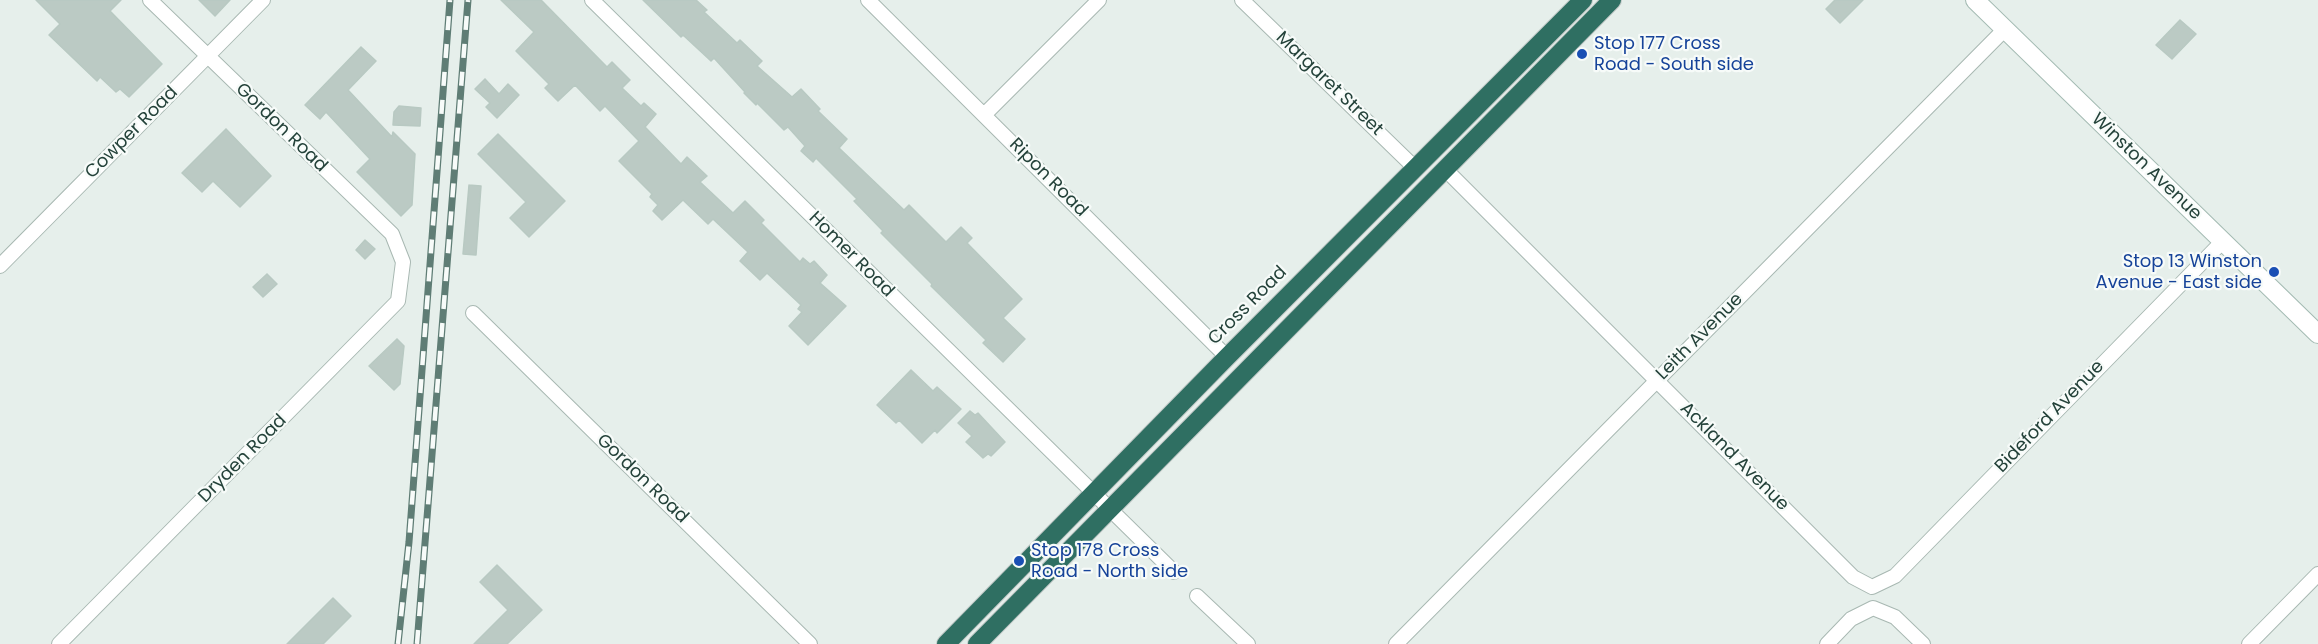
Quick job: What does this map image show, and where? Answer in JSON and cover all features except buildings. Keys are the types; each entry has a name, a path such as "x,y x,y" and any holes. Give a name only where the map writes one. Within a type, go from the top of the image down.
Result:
{"highway":[{"name":"Cross Road","path":"946,644 1440,143 1589,4 1612,0"},
{"name":"Cross Road","path":"977,644 1446,170 1589,4"},
{"path":"1417,198 1415,168 1446,170 1440,143"},
{"path":"1227,357 1244,374"}],"street":[{"name":"Gordon Road","path":"150,0 392,234 404,262"},
{"name":"Cowper Road","path":"0,266 263,0"},
{"name":"Homer Road","path":"592,0 1174,572"},
{"name":"Ripon Road","path":"868,0 1227,357"},
{"path":"984,115 1099,0"},
{"name":"Margaret Street","path":"1242,0 1415,168"},
{"name":"Winston Avenue","path":"1975,0 2318,334"},
{"name":"Leith Avenue","path":"1396,644 2005,29"},
{"name":"Ackland Avenue","path":"1446,170 1852,577 1872,586"},
{"name":"Bideford Avenue","path":"1872,586 1895,576 2223,241"},
{"name":"Dryden Road","path":"59,644 398,301 404,262"},
{"name":"Gordon Road","path":"473,313 810,644"},
{"path":"2249,644 2318,574"},
{"path":"1197,596 1248,644"},
{"path":"1827,644 1851,619 1873,608 1895,617 1923,644"}],"railway":[{"path":"398,644 409,542 450,0"},
{"path":"417,644 468,0"}],"place":[{"name":"Stop 177 Cross Road - South side","path":"1582,54"},
{"name":"Stop 13 Winston Avenue - East side","path":"2274,272"},
{"name":"Stop 178 Cross Road - North side","path":"1019,561"}]}
